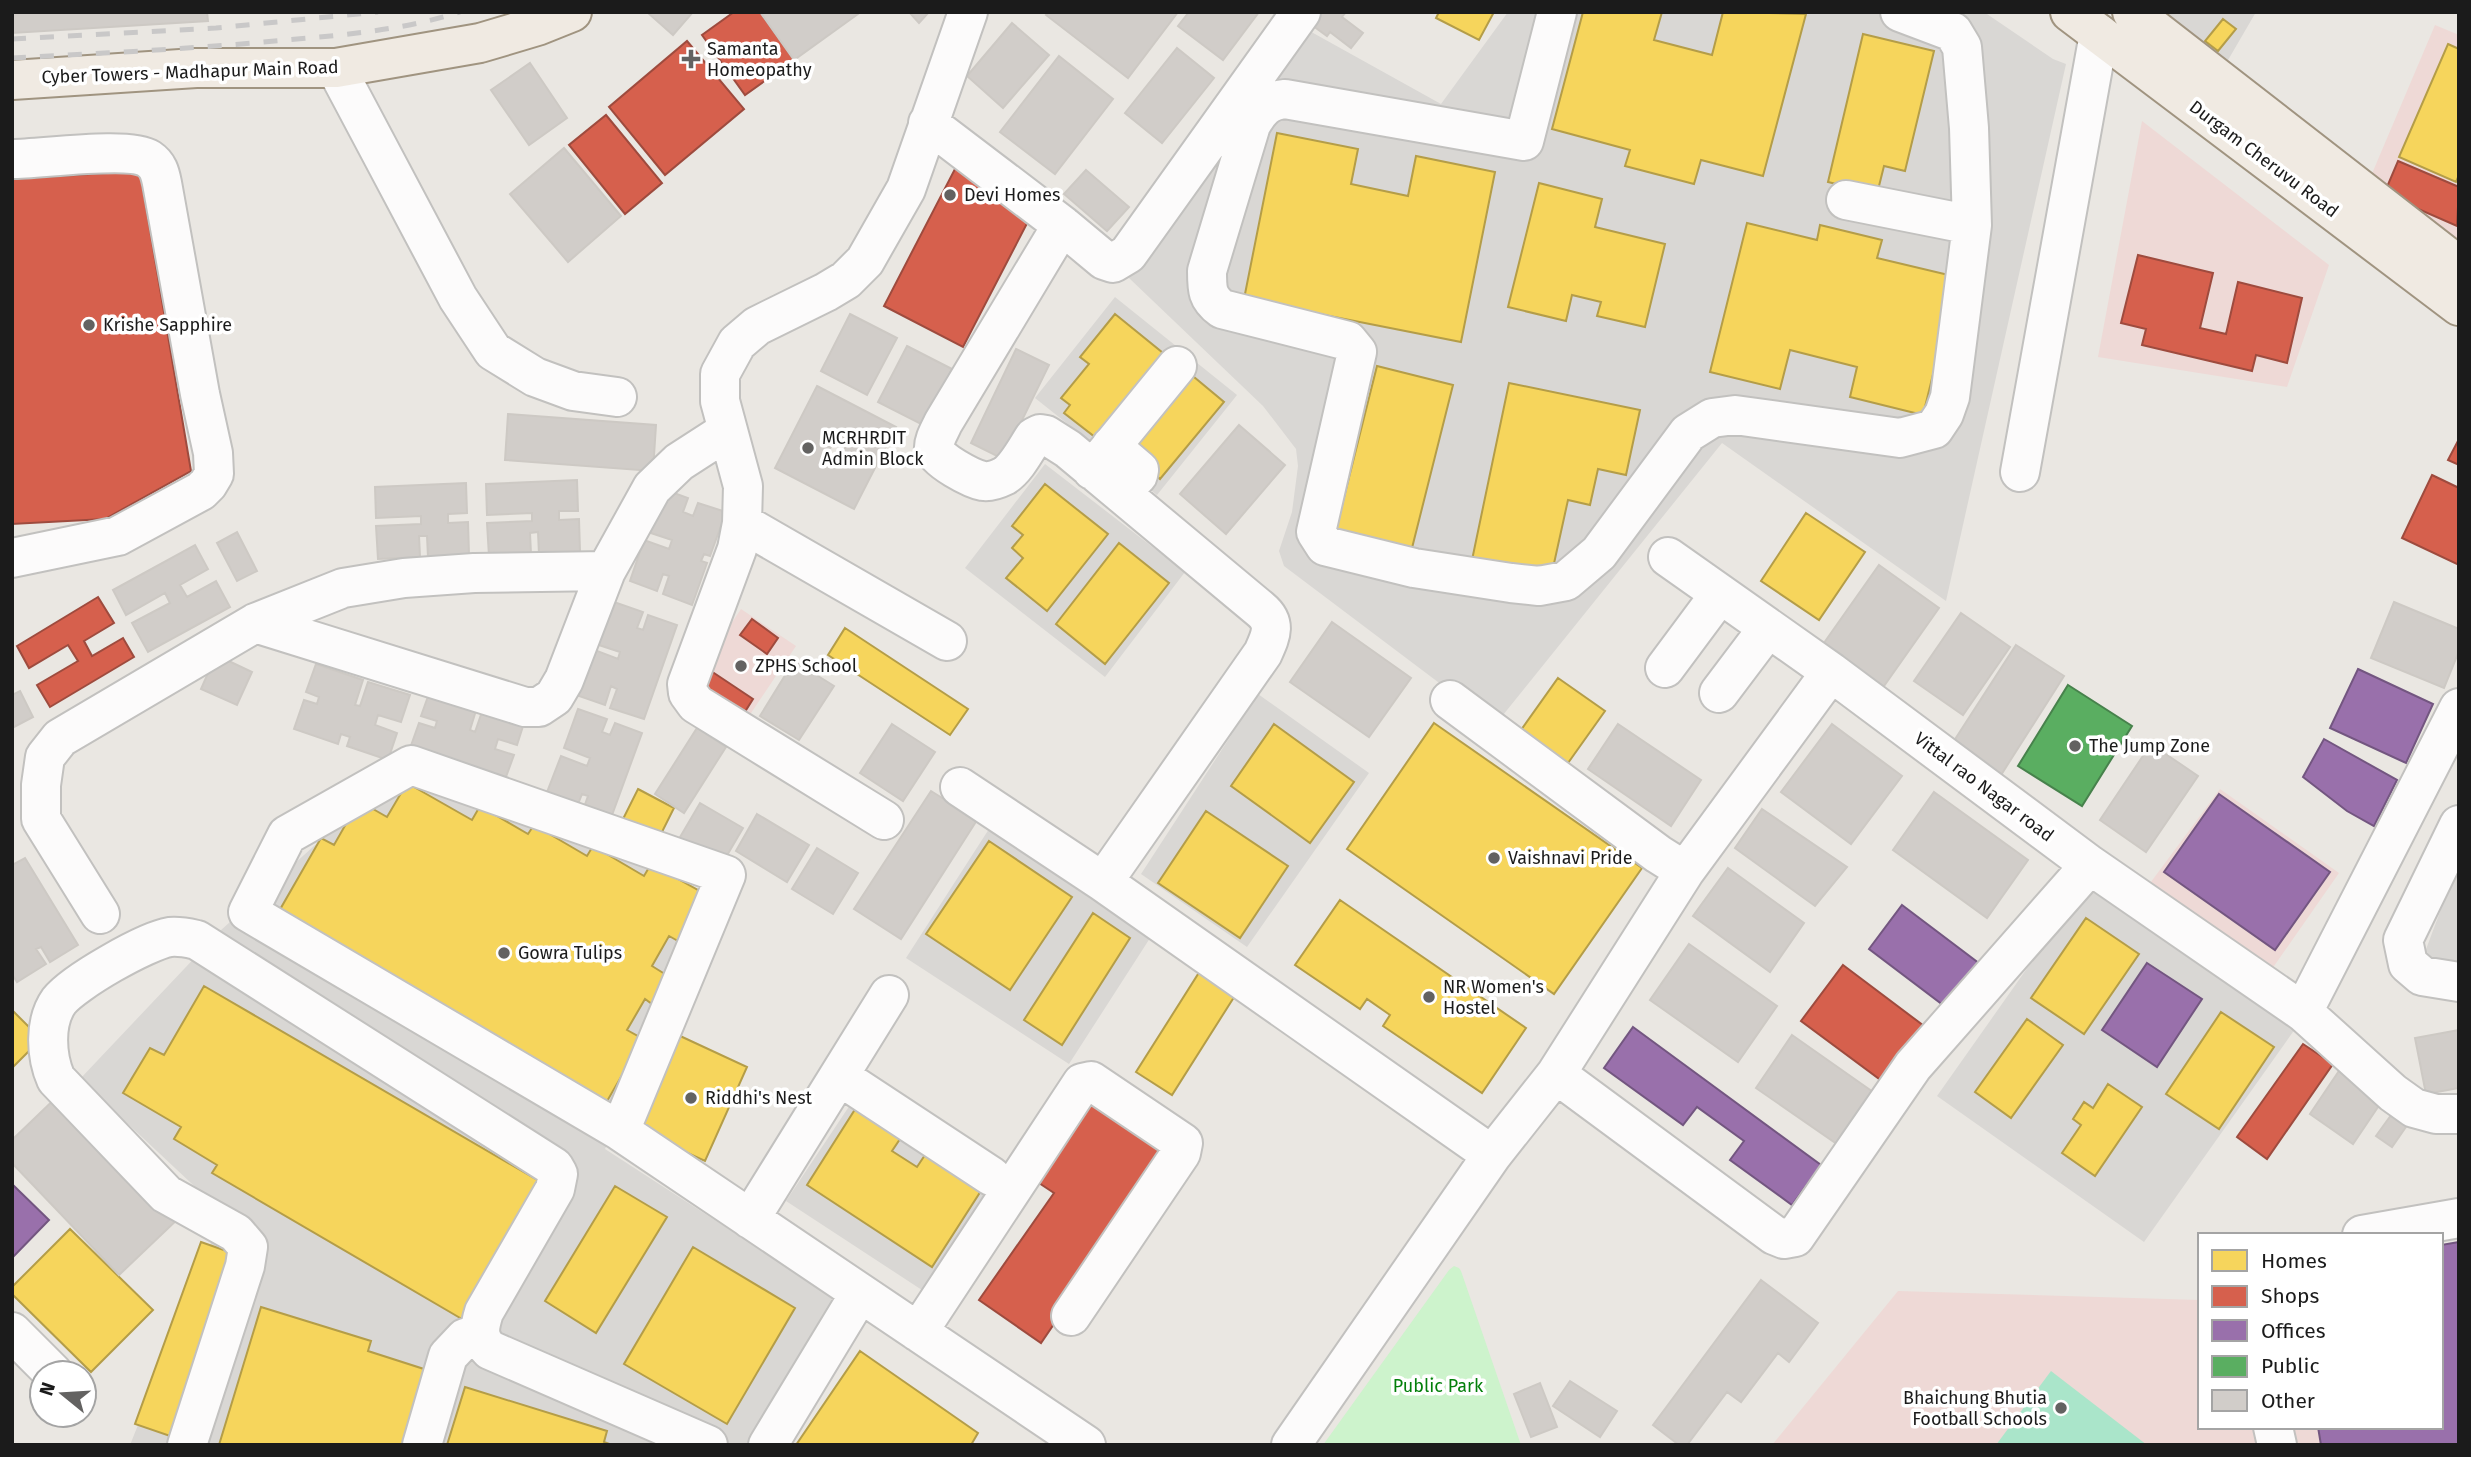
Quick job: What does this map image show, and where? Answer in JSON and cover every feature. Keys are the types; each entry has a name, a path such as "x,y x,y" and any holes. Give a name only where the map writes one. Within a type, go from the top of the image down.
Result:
{"main road":[{"name":"Cyber Towers - Madhapur Main Road","path":"12,80 196,68 336,68 480,43 572,12"},
{"name":"Durgam Cheruvu Road","path":"2133,12 2459,266"},
{"name":"Durgam Cheruvu Road","path":"2079,18 2459,306"}],"street":[{"path":"884,820 696,704 688,693 687,684 737,548 742,523 743,486 720,401 720,374 737,343 757,326 846,280 865,261 906,189 968,12"},
{"path":"928,123 1104,260 1113,263 1128,254 1301,12"},
{"path":"1557,12 1524,141 1286,99 1272,101 1259,110 1251,125 1207,271 1207,288 1210,299 1222,309 1349,341 1357,352 1316,532 1325,546 1414,568 1539,586 1566,581 1599,553 1688,433 1712,418 1735,415 1900,438 1934,429 1944,414 1950,397 1972,225 1969,128 1962,47 1953,32 1900,12"},
{"path":"2020,472 2079,18"},
{"path":"336,68 458,298 493,351 535,377 573,391 617,397"},
{"path":"12,159 124,152 149,159 158,167 213,453 214,474 201,491 118,536 12,558"},
{"path":"1846,200 1972,225"},
{"path":"1062,225 943,423 934,449 940,460 983,481 996,480 1008,474 1034,437 1046,435 1101,467 1269,616 1271,630 1263,653 1103,882"},
{"path":"1101,467 1172,362"},
{"path":"255,623 525,707 539,707 554,697 564,680 606,571 652,488 679,462 727,431"},
{"path":"742,523 947,641"},
{"name":"Vittal rao Nagar road","path":"1668,557 1830,672 2090,865 2303,1012 2393,1093 2414,1108 2436,1114 2459,1114"},
{"path":"12,778 45,757 60,738 255,623 343,588 404,578 474,573 606,571"},
{"path":"1665,668 1720,594"},
{"path":"1719,693 1768,628"},
{"path":"1291,1445 1492,1155 1556,1073 1692,863 1830,672"},
{"path":"1450,700 1658,854 1692,863"},
{"path":"2303,1012 2459,708"},
{"path":"45,757 41,785 41,819 100,914"},
{"path":"628,1137 726,875 411,765 287,835 248,912 628,1137 1086,1445"},
{"path":"1581,769 1692,863"},
{"path":"960,787 1103,882 1492,1155"},
{"path":"2459,825 2403,940 2408,964 2422,976 2459,982"},
{"path":"1556,1073 1774,1235 1784,1239 1795,1237 1913,1066 2090,865"},
{"path":"2352,915 2403,940"},
{"path":"187,1445 245,1266 248,1247 236,1233 166,1194 56,1079 48,1048 53,1013 60,1001 73,989 116,961 169,937 197,940 554,1167 558,1174 555,1189 484,1312 479,1334 482,1342 490,1350 708,1445"},
{"path":"750,1219 889,995"},
{"path":"839,1076 991,1176"},
{"path":"918,1332 1082,1083 1086,1081 1112,1095 1183,1143 1181,1153 1071,1316"},
{"path":"2373,1233 2459,1218"},
{"path":"768,1445 860,1293"},
{"path":"12,1332 39,1359"},
{"path":"422,1445 448,1356 465,1338 479,1334"}],"shaded area":[{"path":"1508,12 1984,12 2053,59 2066,64 1946,601 1722,443 1495,725 1284,566 1279,551 1292,512 1298,466 1296,449 1263,406 1129,278 1297,24 1441,104"},
{"path":"2125,12 2256,12 2217,79"},
{"path":"2435,25 2459,35 2459,272 2357,209"},
{"path":"2142,121 2329,265 2287,387 2098,357"},
{"path":"1115,297 1237,395 1157,495 1035,398"},
{"path":"1045,464 1185,572 1105,677 965,568"},
{"path":"741,609 796,646 745,722 690,685"},
{"path":"1258,694 1369,773 1247,947 1141,874"},
{"path":"398,770 720,898 605,1149 843,1303 763,1445 130,1445 223,1213 80,1079 220,931"},
{"path":"2220,789 2339,873 2265,979 2142,894"},
{"path":"989,829 1152,935 1069,1064 906,958"},
{"path":"2459,861 2459,963 2422,960"},
{"path":"2093,875 2300,1022 2144,1242 1937,1096"},
{"path":"870,1075 1008,1166 925,1292 786,1201"},
{"path":"1898,1291 2198,1300 2198,1429 2443,1429 2459,1445 1772,1445"}],"green space":[{"name":"Public Park","path":"1454,1266 1461,1271 1521,1445 1323,1445 1449,1270"},
{"name":"Bhaichung Bhutia Football Schools","path":"2051,1371 2147,1445 1996,1445"}],"building: Homes":[{"path":"1439,12 1494,12 1479,40 1436,18"},
{"path":"1583,12 1662,12 1654,40 1712,55 1723,12 1806,14 1763,176 1701,160 1694,184 1625,166 1630,150 1552,129"},
{"path":"2223,19 2236,29 2218,51 2205,41"},
{"path":"1863,34 1934,51 1905,171 1884,166 1877,194 1828,182"},
{"path":"2448,44 2459,49 2459,175 2456,182 2399,157"},
{"path":"1277,133 1358,149 1351,184 1408,196 1416,156 1495,172 1461,342 1244,299"},
{"path":"1539,183 1602,199 1595,227 1665,244 1645,327 1597,316 1601,302 1572,295 1566,321 1508,307"},
{"path":"1747,223 1817,240 1820,225 1882,240 1877,258 1957,277 1923,415 1850,397 1857,367 1790,350 1780,389 1710,372"},
{"path":"1115,314 1163,353 1095,437 1064,413 1070,405 1061,398 1089,364 1080,357"},
{"path":"1377,366 1453,385 1411,552 1335,533"},
{"path":"1182,367 1224,402 1160,479 1118,444"},
{"path":"1509,383 1640,410 1626,475 1598,469 1590,505 1568,500 1551,577 1472,560"},
{"path":"1045,484 1108,534 1047,611 1006,578 1023,558 1012,548 1023,535 1012,526"},
{"path":"1806,513 1865,552 1819,620 1761,581"},
{"path":"1119,543 1169,583 1105,664 1056,624"},
{"path":"845,628 968,709 950,735 828,655"},
{"path":"1558,678 1605,711 1568,763 1521,730"},
{"name":"Vaishnavi Pride","path":"1434,723 1642,868 1554,994 1347,849"},
{"path":"1274,724 1354,782 1310,843 1231,786"},
{"name":"Gowra Tulips","path":"407,783 472,820 480,806 528,834 534,825 587,856 593,846 644,876 651,864 705,894 678,941 669,936 652,966 668,976 652,1004 645,999 627,1030 643,1039 606,1103 278,913 321,838 334,845 359,801 387,817"},
{"path":"638,789 674,808 654,848 618,829"},
{"path":"1206,811 1288,866 1240,938 1158,883"},
{"path":"989,841 1072,897 1010,990 926,934"},
{"path":"1340,900 1526,1028 1482,1093 1383,1026 1390,1015 1367,999 1360,1009 1295,965"},
{"path":"1093,913 1130,938 1062,1045 1024,1020"},
{"path":"2086,918 2139,954 2084,1034 2031,998"},
{"path":"1200,971 1236,994 1172,1095 1136,1072"},
{"path":"204,986 546,1185 467,1322 212,1173 217,1165 174,1139 181,1127 123,1093 150,1048 164,1055"},
{"path":"12,1010 41,1039 12,1068"},
{"path":"2221,1012 2274,1047 2219,1129 2166,1094"},
{"path":"2027,1019 2063,1045 2011,1118 1975,1092"},
{"name":"Riddhi's Nest","path":"678,1035 747,1067 705,1161 635,1129"},
{"path":"2108,1084 2142,1107 2095,1176 2062,1153 2081,1125 2073,1119 2084,1102 2093,1108"},
{"path":"861,1100 906,1130 892,1151 917,1167 931,1146 986,1183 932,1267 807,1185"},
{"path":"615,1186 667,1217 596,1333 545,1301"},
{"path":"70,1229 153,1310 98,1365 98,1359 78,1359 12,1294 12,1287"},
{"path":"201,1242 238,1255 173,1437 135,1424"},
{"path":"693,1247 795,1308 727,1424 624,1364"},
{"path":"261,1307 371,1341 368,1351 427,1370 404,1445 219,1445"},
{"path":"860,1351 978,1433 971,1445 796,1445"},
{"path":"465,1387 607,1431 604,1442 612,1445 447,1445"}],"building: Shops":[{"path":"734,12 760,12 794,60 745,95 702,35"},
{"path":"687,41 744,109 665,175 609,107"},
{"path":"606,115 662,183 625,214 569,145"},
{"path":"2398,161 2459,187 2457,226 2384,194"},
{"path":"956,167 1035,208 963,347 884,306"},
{"name":"Krishe Sapphire","path":"140,171 191,471 105,519 12,524 12,179"},
{"path":"2138,255 2213,273 2200,328 2226,334 2238,282 2302,298 2287,363 2256,355 2252,371 2142,345 2146,329 2121,323"},
{"path":"2459,439 2459,465 2448,460"},
{"path":"2432,475 2459,488 2459,565 2402,538"},
{"path":"98,597 114,623 84,641 92,656 123,638 134,657 50,707 37,685 78,661 68,645 29,668 17,646"},
{"path":"752,619 778,638 767,654 740,635"},
{"path":"708,669 753,699 741,718 696,688"},
{"path":"1843,965 1924,1026 1882,1081 1801,1021"},
{"path":"2303,1044 2333,1064 2267,1159 2237,1137"},
{"path":"1091,1096 1173,1149 1041,1343 979,1300 1054,1193 1033,1179"}],"building: Offices":[{"path":"2358,669 2433,704 2406,763 2330,728"},
{"path":"2324,739 2397,780 2374,826 2347,811 2303,777"},
{"path":"2219,794 2330,872 2275,950 2164,872"},
{"path":"1902,905 1980,964 1947,1008 1869,949"},
{"path":"2147,963 2202,999 2157,1067 2102,1030"},
{"path":"1633,1027 1821,1165 1792,1205 1730,1160 1744,1141 1697,1107 1683,1125 1604,1068"},
{"path":"12,1184 49,1220 12,1258"},
{"path":"2459,1242 2459,1445 2321,1445 2318,1429 2443,1429 2443,1245"}],"building: Public":[{"name":"The Jump Zone","path":"2068,685 2132,726 2082,806 2018,766"}],"building: Other":[{"path":"12,12 207,12 208,21 12,33"},
{"path":"647,12 693,12 673,35"},
{"path":"760,12 857,12 858,14 794,60"},
{"path":"909,12 929,12 919,23"},
{"path":"1049,12 1178,12 1128,78 1046,15"},
{"path":"1189,12 1259,12 1223,60 1178,26"},
{"path":"1305,12 1346,12 1342,17 1363,33 1351,48 1330,32 1327,36 1301,17"},
{"path":"1012,23 1049,55 1003,108 967,76"},
{"path":"1177,48 1214,78 1162,143 1125,113"},
{"path":"1059,56 1113,99 1055,174 1000,132"},
{"path":"530,63 567,118 529,145 491,90"},
{"path":"564,148 621,216 568,262 510,194"},
{"path":"1086,170 1129,207 1107,231 1064,194"},
{"path":"850,314 897,338 867,395 821,371"},
{"path":"907,346 952,369 923,425 878,402"},
{"path":"1016,349 1049,365 1003,459 971,443"},
{"name":"MCRHRDIT Admin Block","path":"817,386 896,427 854,509 775,468","holes":["838,434 849,440 838,462 826,456"]},
{"path":"508,414 656,425 653,471 505,460"},
{"path":"1239,425 1285,465 1226,534 1180,494"},
{"path":"577,480 578,511 559,511 559,520 579,519 580,552 539,554 538,532 530,533 531,554 489,556 487,523 532,521 532,513 487,515 486,484"},
{"path":"466,483 467,513 448,514 448,523 468,522 469,555 428,557 427,536 419,536 420,557 378,559 376,526 421,524 421,516 376,518 375,487"},
{"path":"663,489 688,498 683,512 693,516 698,503 726,512 710,556 704,554 701,561 707,563 692,605 663,594 669,576 663,574 657,591 630,581 644,540 669,549 672,540 648,532"},
{"path":"237,532 257,571 237,581 217,543"},
{"path":"195,545 208,569 180,585 187,597 216,581 230,607 148,652 132,623 170,603 165,593 126,615 113,590"},
{"path":"1879,565 1939,608 1879,693 1819,650"},
{"path":"611,601 643,612 637,628 643,630 648,615 677,625 644,719 610,708 617,689 611,686 605,705 576,695 592,649 618,659 620,652 596,644"},
{"path":"2394,602 2459,629 2459,651 2444,688 2371,658"},
{"path":"1961,613 2010,647 1963,715 1914,681"},
{"path":"1332,622 1411,678 1369,737 1290,682"},
{"path":"2016,645 2064,676 2001,775 1952,744"},
{"path":"216,655 252,672 237,705 201,689"},
{"path":"794,661 834,686 799,740 760,716"},
{"path":"316,664 363,680 355,705 360,706 368,682 410,695 401,722 378,715 375,725 397,733 388,760 347,746 350,737 341,734 338,744 294,729 304,700 317,704 319,697 306,692"},
{"path":"431,688 478,704 470,730 475,732 484,706 525,720 517,745 498,739 495,749 514,755 503,785 408,754 419,723 435,728 437,721 421,716"},
{"path":"20,691 33,717 12,728 12,695"},
{"path":"578,709 607,719 602,732 610,735 615,723 642,733 608,826 581,816 588,796 582,794 575,812 544,800 561,756 587,766 590,758 564,748"},
{"path":"892,724 935,752 903,801 860,773"},
{"path":"1618,724 1701,780 1671,826 1588,769"},
{"path":"1832,724 1902,776 1851,844 1781,792"},
{"path":"697,728 726,747 684,813 655,794"},
{"path":"2151,744 2198,776 2146,852 2100,820"},
{"path":"931,791 977,820 901,939 854,909"},
{"path":"1934,792 2028,860 1987,918 1893,850"},
{"path":"700,803 743,828 722,864 679,839"},
{"path":"1762,809 1847,867 1815,906 1735,848"},
{"path":"757,814 809,845 787,882 736,851"},
{"path":"817,848 858,873 833,914 792,889"},
{"path":"25,858 78,945 50,962 41,947 36,949 46,964 17,982 12,974 12,865"},
{"path":"1728,868 1804,923 1770,972 1693,916"},
{"path":"1689,944 1777,1006 1738,1062 1650,1000"},
{"path":"2459,1030 2459,1088 2426,1094 2415,1038"},
{"path":"1792,1035 1873,1092 1837,1144 1756,1088"},
{"path":"2341,1068 2384,1098 2353,1144 2310,1114"},
{"path":"62,1092 181,1216 119,1275 12,1163 12,1140"},
{"path":"2394,1111 2410,1121 2392,1147 2376,1136"},
{"path":"1761,1280 1818,1323 1789,1362 1778,1353 1741,1402 1727,1392 1687,1445 1679,1445 1653,1425"},
{"path":"1570,1381 1617,1411 1600,1437 1553,1406"},
{"path":"1540,1383 1557,1427 1531,1437 1514,1394"}],"railway":[{"path":"12,39 216,28 378,12"},
{"path":"12,58 330,36 374,31 460,12"}],"place":[{"name":"Samanta Homeopathy","path":"691,59"},
{"name":"Devi Homes","path":"950,195"},
{"name":"Krishe Sapphire","path":"89,325"},
{"name":"MCRHRDIT Admin Block","path":"808,448"},
{"name":"ZPHS School","path":"741,666"},
{"name":"The Jump Zone","path":"2075,746"},
{"name":"Vaishnavi Pride","path":"1494,858"},
{"name":"Gowra Tulips","path":"504,953"},
{"name":"NR Women's Hostel","path":"1429,997"},
{"name":"Riddhi's Nest","path":"691,1098"},
{"name":"Bhaichung Bhutia Football Schools","path":"2061,1408"}]}
